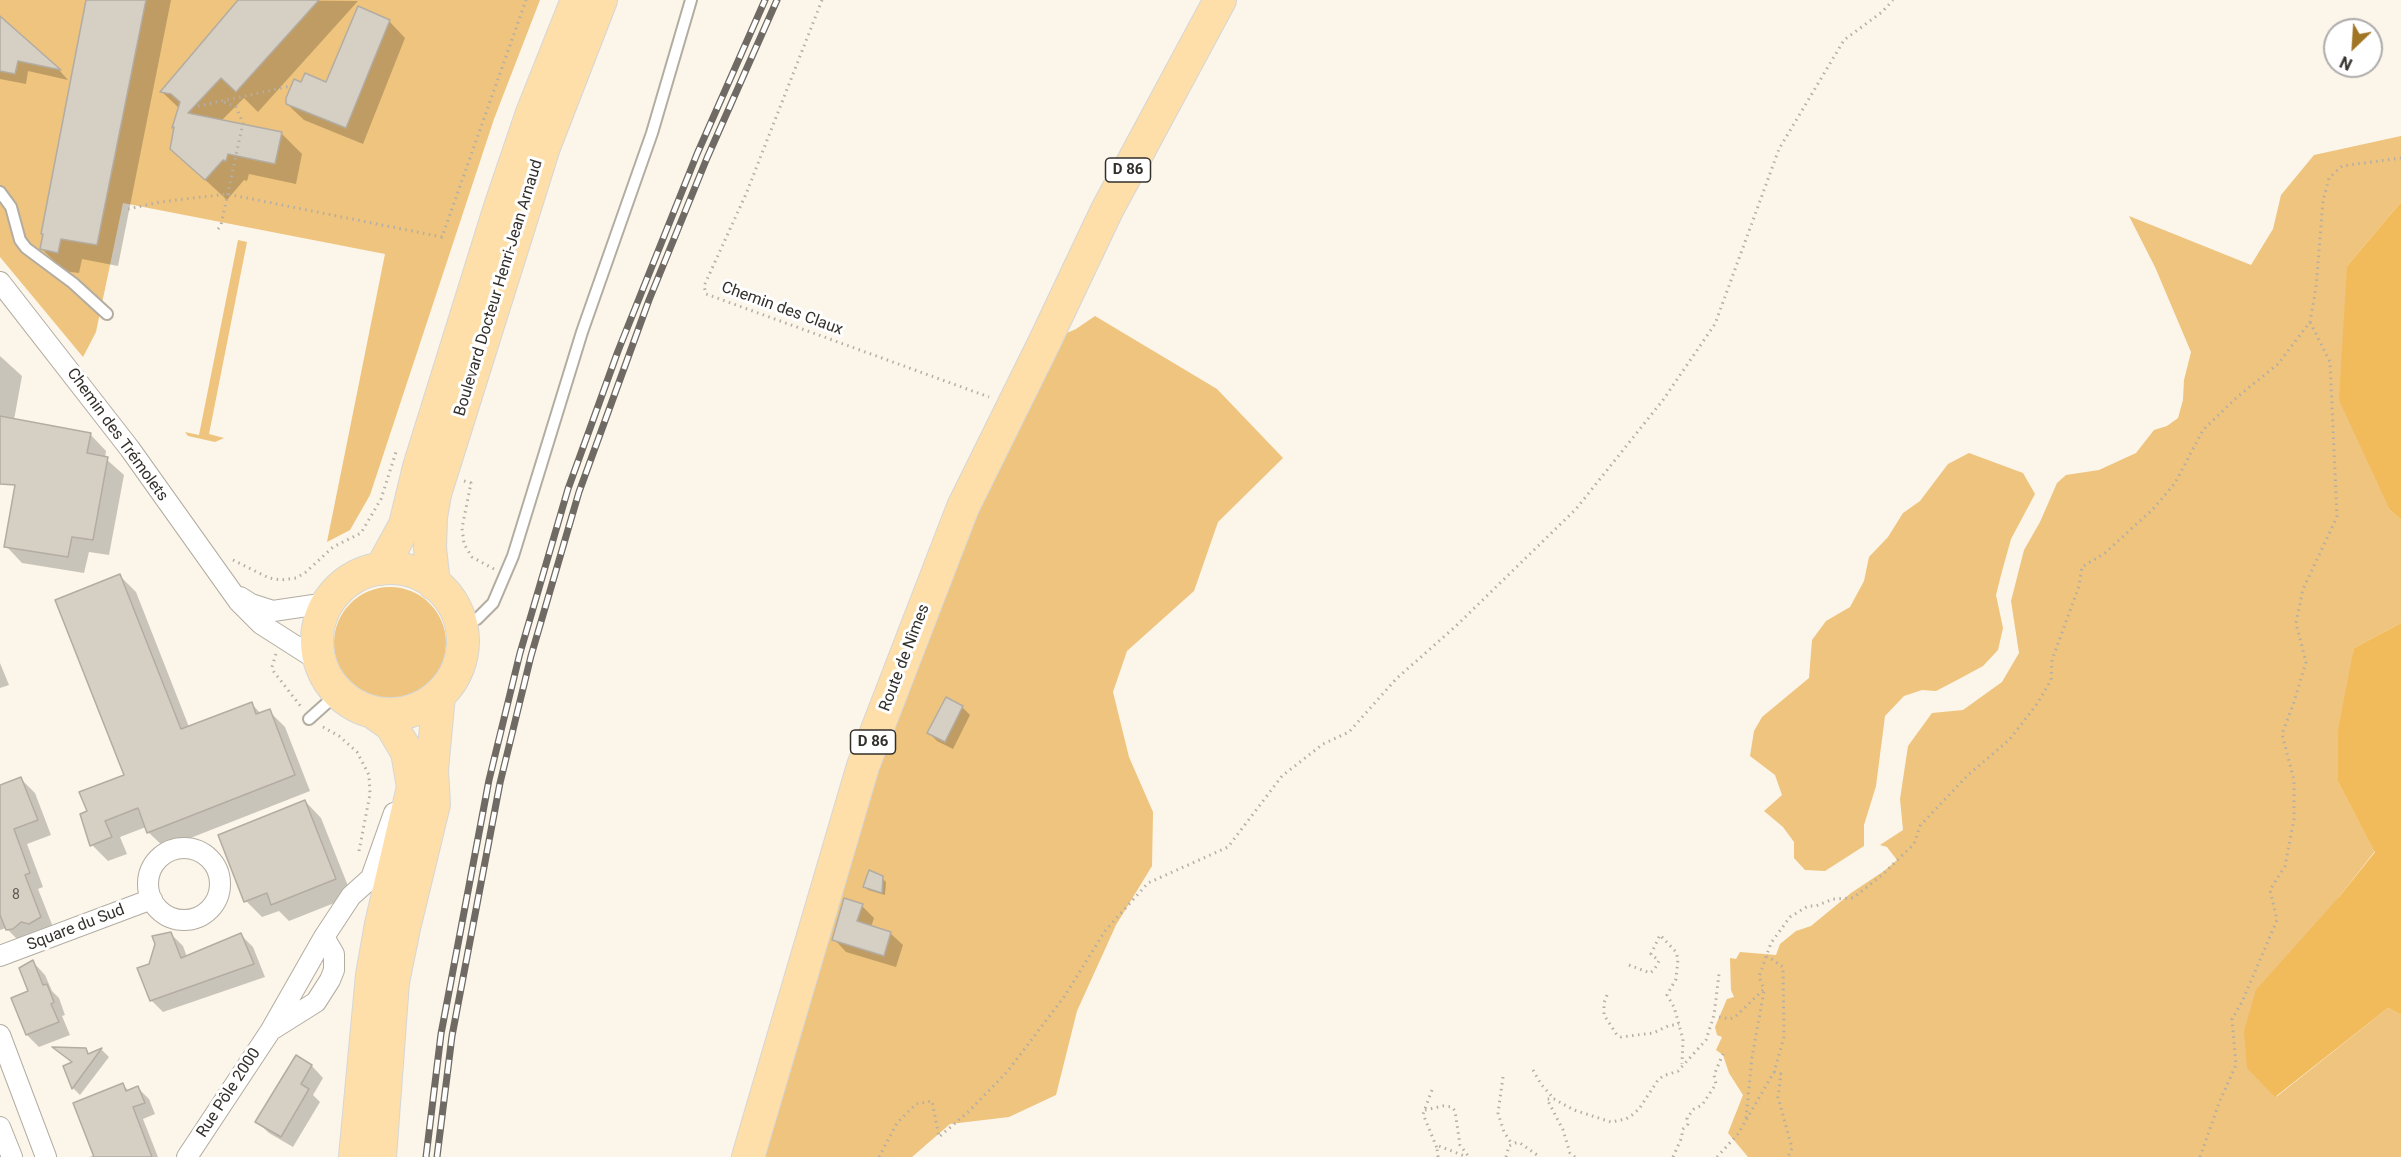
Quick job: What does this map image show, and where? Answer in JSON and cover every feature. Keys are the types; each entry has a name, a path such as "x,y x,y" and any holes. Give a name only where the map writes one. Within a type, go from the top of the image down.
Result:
{"main road":[{"name":"Boulevard Docteur Henri-Jean Arnaud","path":"381,569 405,525 419,467 500,207 532,113 577,0"},
{"name":"Boulevard Docteur Henri-Jean Arnaud","path":"434,584 430,541 435,494 544,147 601,0"},
{"name":"Route de Nîmes","path":"748,1157 863,766 963,507 1107,210 1220,0"},
{"path":"356,1157 372,975 381,924 413,787 407,752 391,725 338,693 327,678 319,660 318,628 327,603 344,585 360,575 381,569 407,571 434,584 447,596 456,612 462,647 459,665 451,681 440,695 425,705 409,712 374,713"},
{"path":"380,1157 393,982 434,804 432,770 440,695"}],"street":[{"name":"Chemin des Trémolets","path":"0,282 123,440 201,552 249,614 282,639 319,660"},
{"name":"Chemin des Trémolets","path":"230,591 259,607 273,611 327,603"},
{"name":"Rue Pôle 2000","path":"187,1157 271,1030 324,937 357,889 371,878 395,811 413,787"},
{"name":"Square du Sud","path":"0,956 152,899"},
{"name":"Rue Pôle 2000","path":"271,1030 316,1002 323,993 334,970 334,954 324,937"},
{"path":"0,1035 46,1157"}],"lane":[{"path":"460,625 484,614 493,603 506,575 582,333 652,133 691,0"},
{"path":"0,192 11,207 20,240 26,248 73,283 107,314"},
{"path":"310,718 338,693"}],"path":[{"path":"128,209 160,202 227,194 442,237 526,0"},
{"name":"Chemin des Claux","path":"822,0 746,194 704,286 706,294 1013,406"},
{"path":"879,1157 897,1123 916,1104 932,1101 939,1137 968,1112 1007,1072 1064,997 1105,931 1148,883 1228,847 1282,776 1323,744 1349,732 1396,679 1456,626 1575,509 1663,400 1715,324 1779,149 1844,40 1882,12 1893,0"},
{"path":"198,106 291,86"},
{"path":"218,229 243,123 236,107 222,101"},
{"path":"1746,1120 1752,1057 1764,989 1759,977 1776,934 1790,917 1808,906 1816,906 1833,899 1852,898 1882,875 1914,844 1920,826 1933,812 1968,775 2009,740 2037,704 2050,680 2052,660 2079,586 2082,567 2106,553 2154,509 2175,483 2203,430 2236,398 2278,364 2310,322 2316,288 2323,201 2329,178 2342,166 2401,158"},
{"path":"2200,1157 2219,1103 2236,1065 2232,1019 2242,1002 2277,920 2270,890 2285,866 2294,819 2294,780 2282,734 2294,705 2306,662 2296,623 2303,589 2337,517 2330,362 2310,322"},
{"path":"201,552 220,549 227,556 269,578 289,579 306,572 333,547 361,533 381,499 392,461"},
{"path":"457,479 471,483 462,528 467,553 472,558 506,575"},
{"path":"288,610 289,579"},
{"path":"282,639 273,661 274,672 310,718 339,736 357,753 369,775 370,794 356,861 357,889"},
{"path":"1629,965 1650,973 1659,961 1651,954 1660,935 1676,952 1678,959 1676,979 1667,995 1674,1007 1683,1040 1682,1064"},
{"path":"1717,1157 1733,1140 1774,1072 1784,1037 1783,967 1767,956"},
{"path":"1533,1070 1554,1099 1574,1110 1603,1120 1626,1119 1639,1109 1658,1080 1678,1071 1706,1040 1716,1016 1719,974"},
{"path":"1716,1016 1730,1019 1735,1017 1764,989"},
{"path":"1607,995 1604,1015 1617,1035 1621,1037 1653,1033 1679,1024"},
{"path":"1673,1157 1682,1137 1682,1130 1688,1124 1687,1118 1694,1109 1702,1105 1716,1084 1714,1075 1723,1054"},
{"path":"1774,1072 1781,1074 1778,1097 1792,1148 1788,1157"},
{"path":"1503,1077 1498,1113 1504,1132 1512,1144"},
{"path":"1432,1090 1423,1114 1437,1148 1438,1157"},
{"path":"1554,1099 1547,1099 1548,1105 1563,1130 1570,1153 1575,1157"},
{"path":"1425,1110 1443,1106 1452,1107 1455,1111 1460,1145 1468,1157"},
{"path":"1506,1157 1507,1150 1512,1144 1520,1143 1540,1157"},
{"path":"1437,1148 1439,1146 1468,1157"}],"shaded area":[{"path":"0,0 540,0 494,119 370,495 350,530 327,542 385,254 123,203 96,332 83,357 0,257"},
{"path":"2401,136 2401,202 2347,266 2390,510 2401,520 2401,623 2354,648 2338,782 2375,851 2339,897 2276,1097 2388,1008 2401,1015 2401,1157 1748,1157 1728,1133 1743,1095 1729,1073 1723,1055 1716,1050 1722,1037 1717,1035 1715,1027 1727,999 1734,997 1731,990 1730,958 1736,959 1740,952 1776,955 1780,944 1796,931 1811,926 1851,893 1897,860 1887,847 1880,845 1903,830 1900,799 1908,746 1932,713 1963,710 2002,682 2019,653 2011,601 2024,550 2040,522 2057,483 2066,475 2099,470 2136,453 2154,430 2167,426 2178,418 2191,352 2155,267 2129,216 2251,265 2273,229 2281,195 2314,155"},
{"path":"2401,202 2401,520 2390,510 2339,400 2347,266"},
{"path":"238,240 247,242 209,434 224,438 215,442 188,436 185,432 199,435"},
{"path":"1095,316 1217,389 1283,458 1218,522 1194,591 1127,651 1113,692 1129,757 1153,812 1152,866 1116,925 1077,1011 1056,1095 1009,1117 950,1124 912,1157 748,1157 863,766 1044,343 1076,329"},
{"path":"1969,453 2023,473 2035,494 2011,539 1996,595 2003,628 1998,650 1983,666 1936,691 1922,690 1904,696 1885,716 1876,786 1864,825 1864,846 1825,871 1805,870 1794,858 1794,842 1783,827 1764,811 1782,795 1775,775 1750,756 1754,731 1762,717 1809,678 1812,640 1826,621 1850,607 1864,581 1869,557 1888,537 1903,513 1920,501 1948,464"},
{"path":"390,587 412,591 430,603 442,621 446,643 442,665 430,683 412,695 390,699 368,695 350,683 338,665 334,643 338,621 350,603 368,591"},
{"path":"2401,623 2401,1015 2388,1008 2275,1097 2247,1068 2244,1031 2256,990 2339,897 2375,852 2338,782 2338,730 2354,648"}],"building":[{"path":"86,0 146,0 97,245 61,239 58,253 40,249 43,234 41,234"},
{"path":"238,0 319,0 236,92 221,78 188,113 282,132 275,164 228,154 226,161 223,160 205,180 170,149 174,127 172,128 180,102 171,94 160,92"},
{"path":"358,6 390,20 346,128 286,104 286,98 294,79 301,82 305,73 326,82"},
{"path":"0,16 61,70 18,61 15,74 0,71"},
{"path":"0,416 91,433 87,453 108,457 93,540 72,537 68,557 4,547 15,485 0,484"},
{"path":"120,574 181,729 252,702 256,714 270,709 295,775 147,833 138,808 105,821 112,837 90,846 80,814 87,811 79,792 124,775 55,600"},
{"path":"946,697 963,706 945,742 927,733"},
{"path":"21,777 38,820 14,829 30,873 25,875 41,917 29,924 21,922 13,929 6,930 0,915 0,785"},
{"path":"305,800 336,879 271,905 267,893 244,902 218,835"},
{"path":"869,870 883,876 882,893 863,887"},
{"path":"844,898 863,904 857,921 891,932 884,956 832,940"},
{"path":"171,932 181,958 241,933 254,964 150,1001 137,968 149,964 155,944 152,936"},
{"path":"33,960 43,985 47,984 54,1002 51,1004 59,1022 26,1035 11,998 28,991 19,968"},
{"path":"52,1047 86,1048 88,1054 102,1048 72,1089 63,1066 72,1062"},
{"path":"296,1055 312,1065 301,1084 309,1089 281,1137 255,1122"},
{"path":"123,1083 126,1091 138,1086 145,1103 133,1107 152,1157 94,1157 73,1103"}],"railway":[{"path":"426,1157 441,1034 489,780 520,653 568,489 618,351 697,154 765,0"},
{"path":"437,1157 452,1036 500,783 531,656 579,492 649,300 707,158 777,0"}]}
